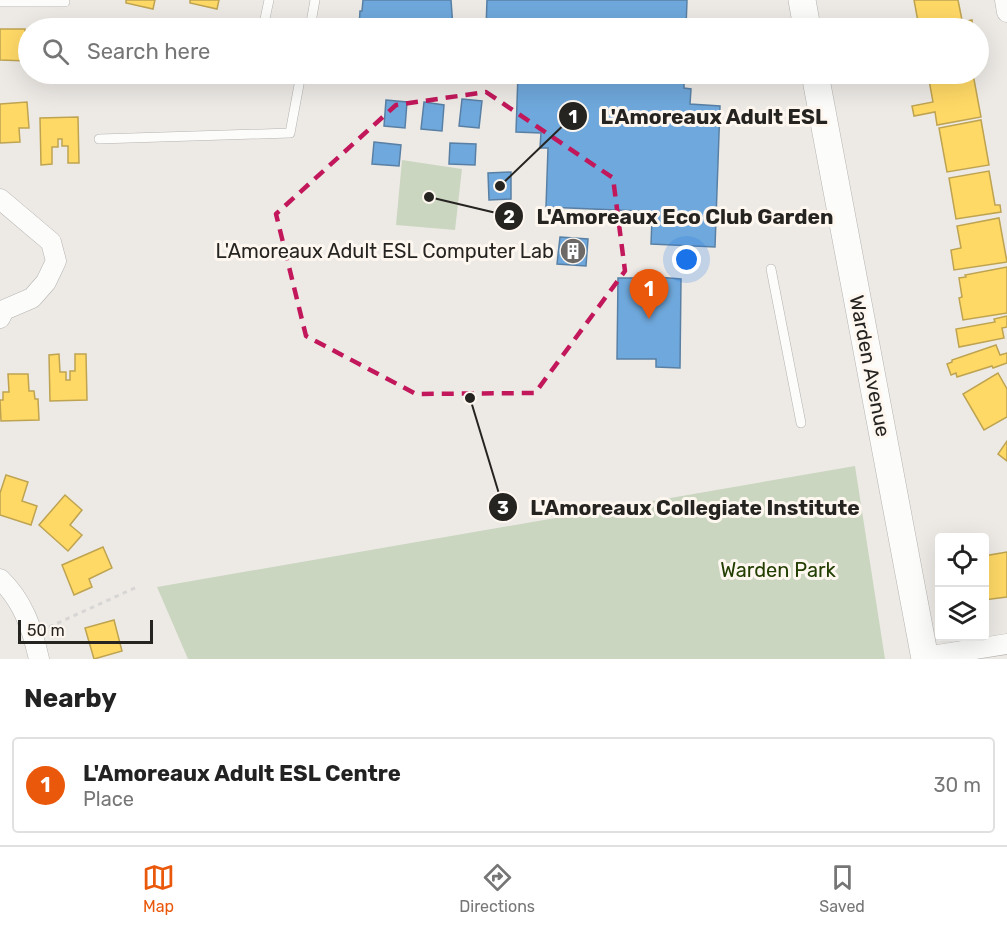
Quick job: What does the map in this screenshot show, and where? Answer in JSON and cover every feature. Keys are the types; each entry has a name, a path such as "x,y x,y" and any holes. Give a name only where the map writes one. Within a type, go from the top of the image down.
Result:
{"main road":[{"path":"802,0 805,18"},
{"name":"Warden Avenue","path":"817,84 925,658"}],"street":[{"path":"1005,0 1007,12"},
{"path":"0,200 51,242 56,261 46,282 32,298 1,311"},
{"path":"0,579 23,607 39,659"},
{"path":"925,658 1007,644"}],"lane":[{"path":"265,18 269,0"},
{"path":"312,18 315,0"},
{"path":"0,2 65,2"},
{"path":"99,139 290,133 300,84"},
{"path":"771,269 801,423"}],"path":[{"path":"33,634 137,587"}],"highlighted area":[{"path":"486,92 613,178 625,271 535,393 416,394 306,336 276,214 396,105"}],"green space":[{"path":"402,160 462,169 455,230 396,225"},
{"name":"Warden Park","path":"855,466 885,659 188,659 157,587"}],"building: Homes":[{"path":"126,0 155,0 153,9 126,3"},
{"path":"190,0 219,0 217,9 190,3"},
{"path":"914,0 958,0 962,18 917,18"},
{"path":"0,29 18,29 18,61 0,60"},
{"path":"930,84 975,84 981,117 937,125 935,112 914,116 912,106 933,102"},
{"path":"27,102 29,128 19,128 20,142 0,143 0,104"},
{"path":"78,117 79,163 68,163 68,146 62,146 62,139 58,139 58,147 52,147 52,164 41,165 40,118"},
{"path":"981,120 989,165 947,172 939,128"},
{"path":"989,171 995,205 1000,205 1001,212 956,219 949,178"},
{"path":"999,218 1007,262 954,270 951,250 961,248 957,226"},
{"path":"1007,267 1007,313 963,320 959,298 962,297 959,278"},
{"path":"1007,316 1007,327 1002,328 1004,338 959,347 956,329 995,322 994,319"},
{"path":"996,345 1000,355 1007,353 1007,363 957,377 956,373 951,375 947,364 952,360"},
{"path":"59,354 60,372 66,372 66,380 70,380 70,371 75,371 75,354 86,354 87,400 50,401 49,355"},
{"path":"998,373 1007,389 1007,417 984,430 963,394"},
{"path":"8,374 28,374 29,391 34,391 35,399 38,399 39,420 1,421 0,400 3,400 3,392 9,392"},
{"path":"1007,441 1007,461 998,454"},
{"path":"6,475 28,482 22,501 37,506 31,525 0,515 0,493"},
{"path":"65,495 82,510 70,525 82,535 68,551 39,525"},
{"path":"103,547 112,568 89,579 92,587 74,595 62,565"},
{"path":"1007,552 1007,597 989,599 989,555"},
{"path":"114,620 122,651 94,659 85,628"}],"building: Schools":[{"path":"363,0 451,0 452,18 360,18 360,11 362,11"},
{"path":"487,0 687,0 686,18 486,18"},
{"path":"518,84 684,84 684,88 691,89 690,104 720,106 715,247 651,244 652,219 638,219 639,211 546,207 548,148 540,148 541,133 516,132"},
{"path":"462,99 482,101 479,128 459,126"},
{"path":"386,100 407,102 405,128 384,126"},
{"path":"424,102 444,105 442,131 421,129"},
{"path":"374,142 401,145 399,166 372,164"},
{"path":"450,143 476,144 475,165 449,164"},
{"path":"511,172 511,199 489,200 488,173"},
{"name":"L'Amoreaux Adult ESL Computer Lab","path":"560,237 588,239 586,266 557,264"},
{"path":"644,276 681,279 680,368 656,367 656,359 617,359 618,278 644,278"}],"place":[{"name":"L'Amoreaux Adult ESL","path":"500,186"},
{"name":"L'Amoreaux Eco Club Garden","path":"429,197"},
{"name":"L'Amoreaux Adult ESL Computer Lab","path":"573,251"},
{"name":"L'Amoreaux Adult ESL Centre","path":"649,319"},
{"name":"L'Amoreaux Collegiate Institute","path":"470,398"}]}
